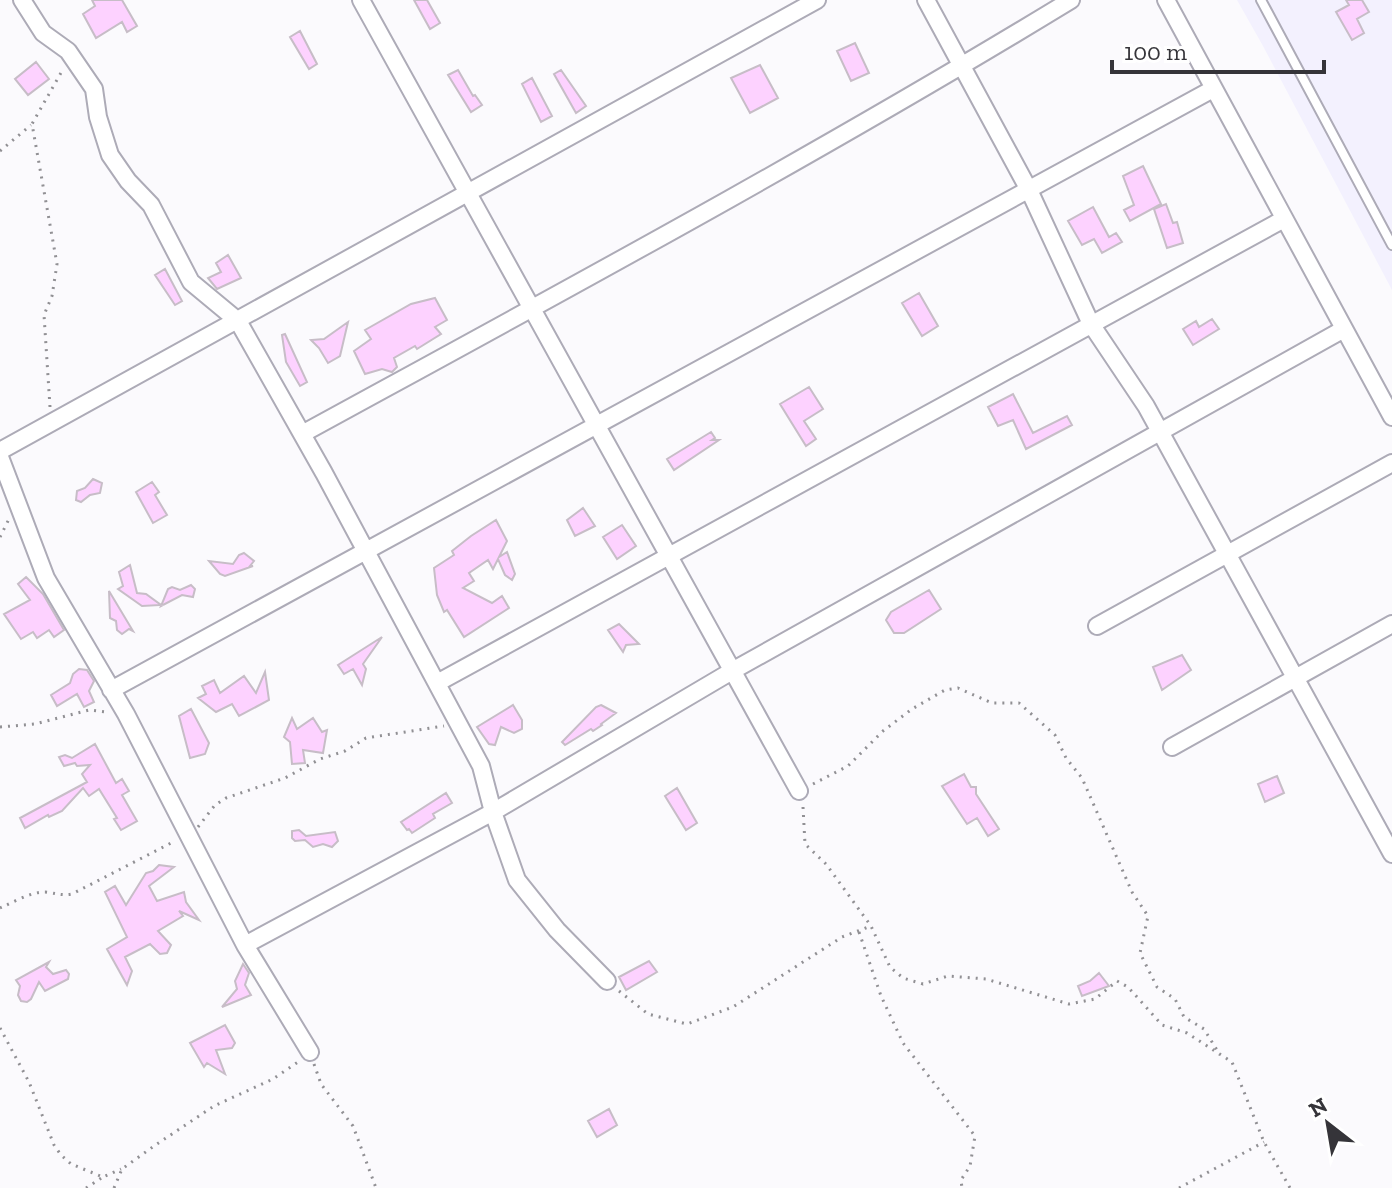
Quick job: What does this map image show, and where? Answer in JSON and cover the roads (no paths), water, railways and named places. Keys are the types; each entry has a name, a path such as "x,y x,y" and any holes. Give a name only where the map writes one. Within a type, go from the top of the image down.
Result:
{"street":[{"path":"22,0 43,33 68,51 94,89 98,117 110,155 128,181 151,205 191,282 238,321 302,434 481,766 493,812 517,880 557,930 607,981"},
{"path":"361,0 799,792"},
{"path":"0,451 817,0"},
{"path":"926,0 1029,190 1091,324 1146,406 1392,854"},
{"path":"302,434 962,66 1071,0"},
{"path":"1166,0 1392,417"},
{"path":"111,690 1213,89"},
{"path":"437,683 1284,219"},
{"path":"245,945 493,812 732,671 1344,329"},
{"path":"0,457 46,578 126,714 245,945 310,1052"},
{"path":"1097,626 1392,463"},
{"path":"1172,747 1392,624"}],"lane":[{"path":"1261,0 1392,245"}]}
